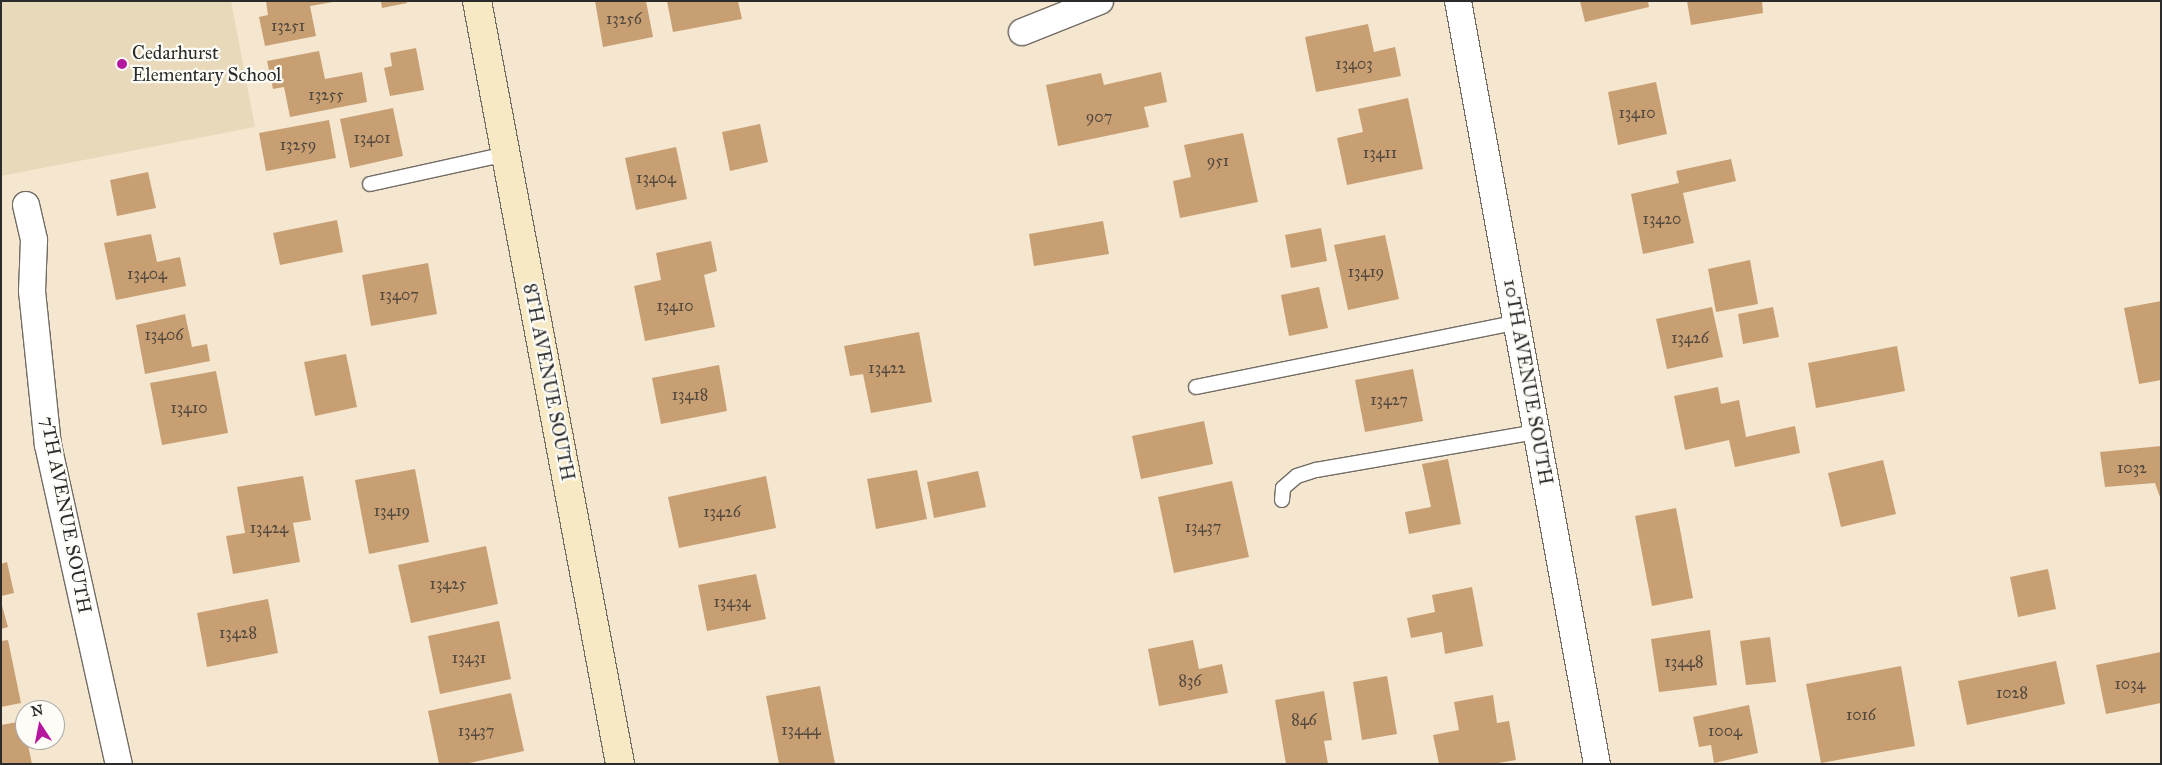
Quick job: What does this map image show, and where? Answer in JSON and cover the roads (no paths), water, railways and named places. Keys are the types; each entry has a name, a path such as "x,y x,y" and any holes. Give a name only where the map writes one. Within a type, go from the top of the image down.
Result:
{"street":[{"name":"8TH AVENUE SOUTH","path":"477,1 620,764"},
{"path":"1022,32 1100,1"},
{"name":"10TH AVENUE SOUTH","path":"1458,1 1597,764"},
{"name":"7TH AVENUE SOUTH","path":"26,205 34,240 32,290 48,445 119,764"}],"lane":[{"path":"370,184 506,154"},
{"path":"1196,387 1517,322"},
{"path":"1282,500 1283,488 1298,476 1316,470 1536,432"}],"place":[{"name":"Cedarhurst Elementary School","path":"122,64"}]}
